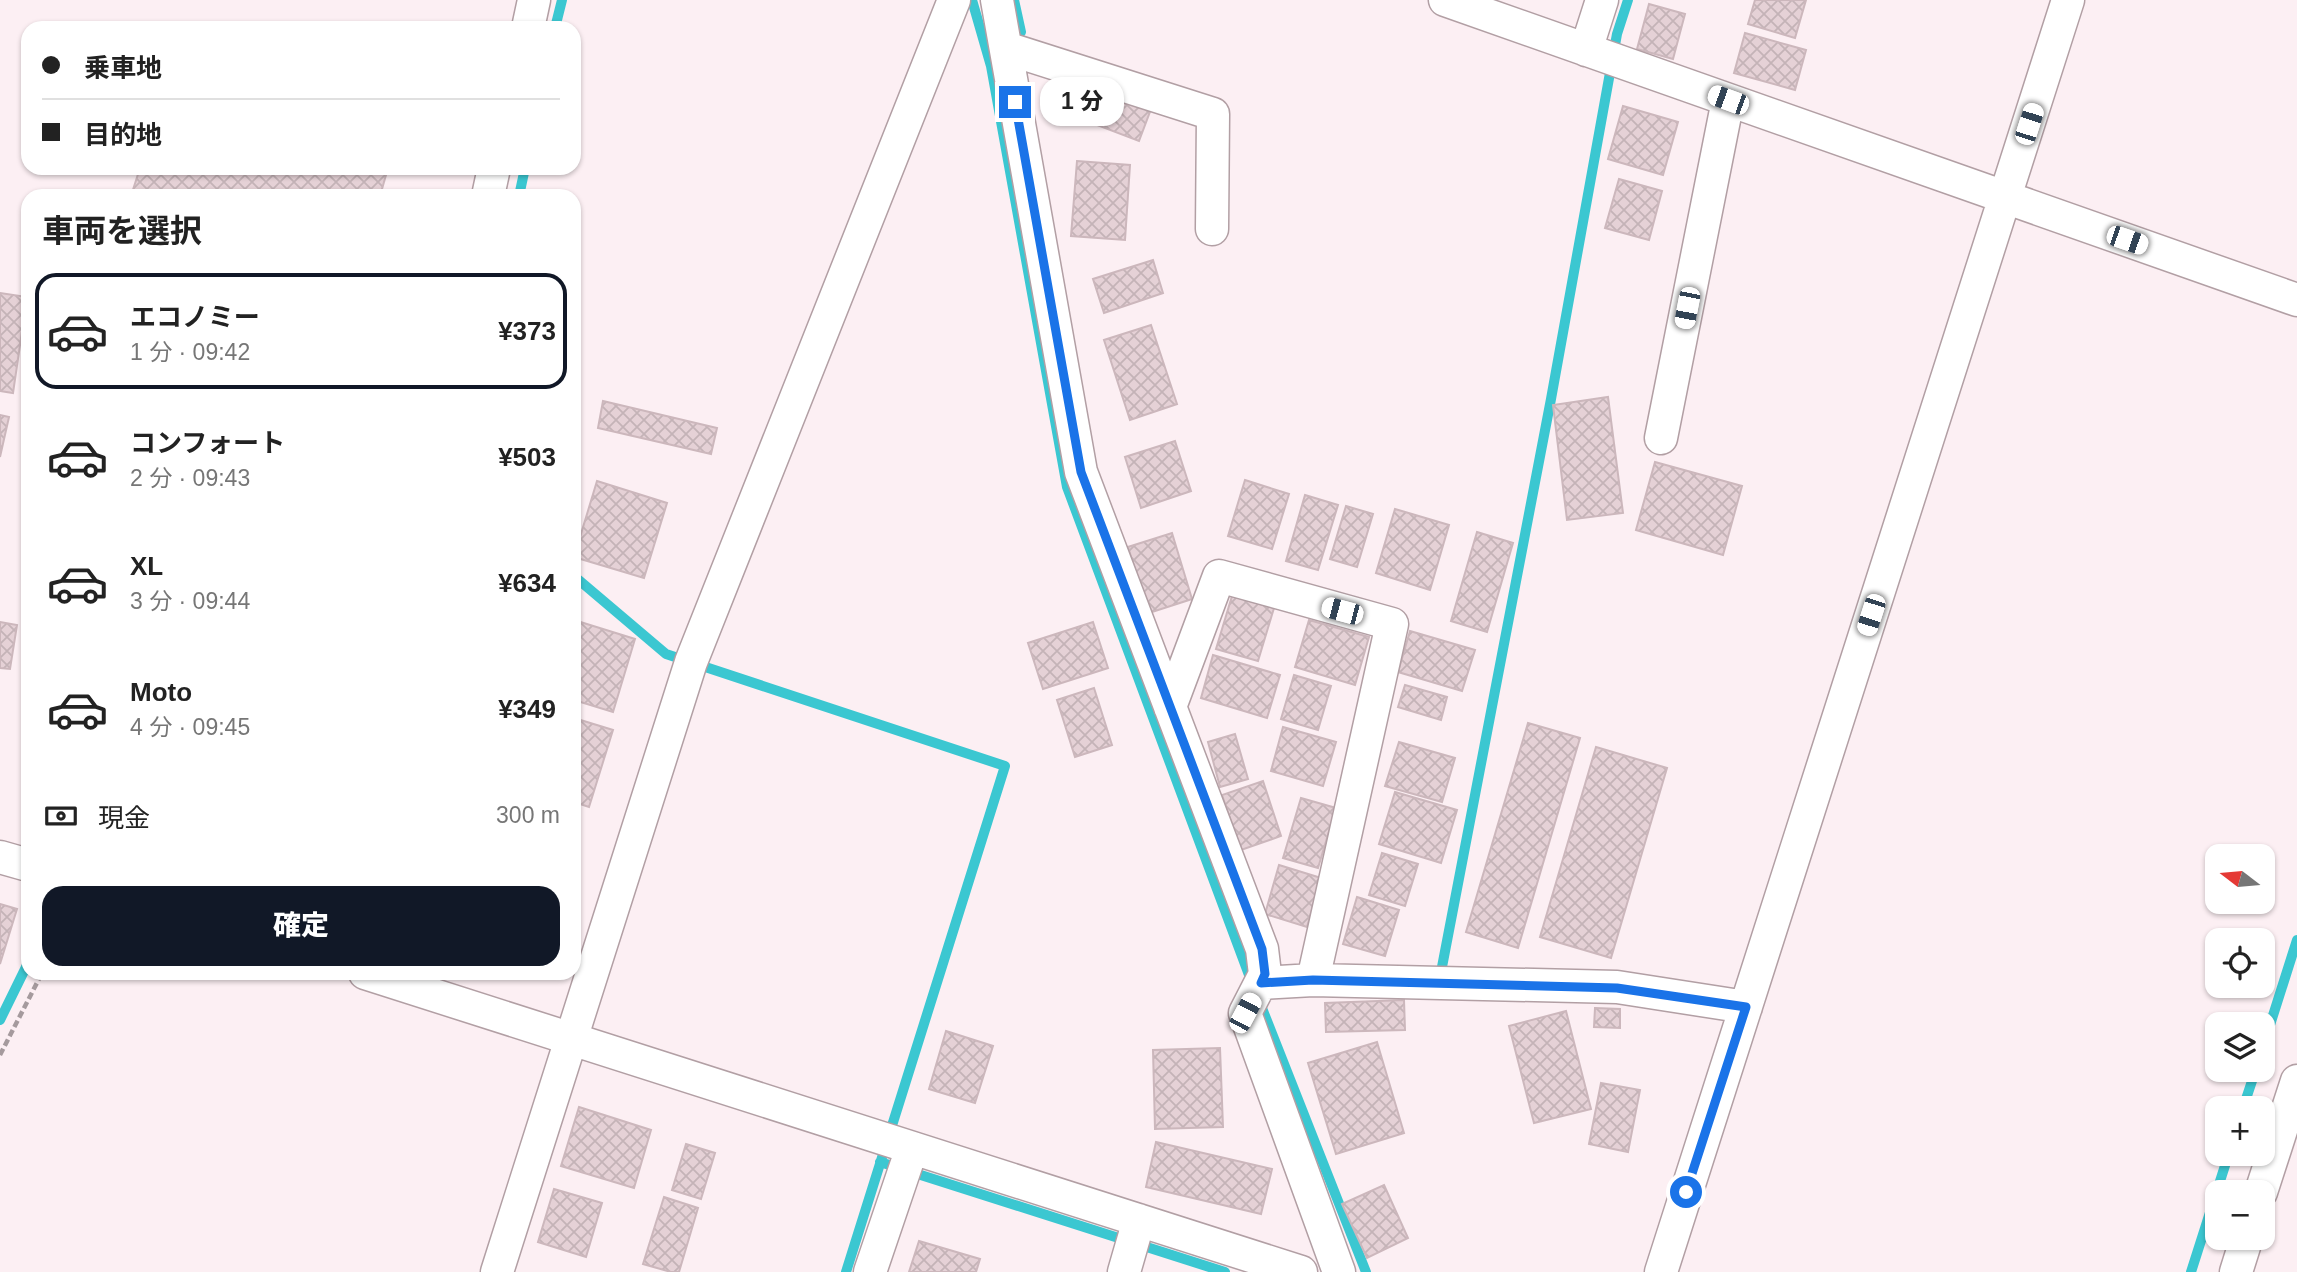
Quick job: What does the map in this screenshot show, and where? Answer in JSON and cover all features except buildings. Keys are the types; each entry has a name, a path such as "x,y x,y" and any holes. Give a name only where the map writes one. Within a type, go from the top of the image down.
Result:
{"street":[{"path":"530,21 534,0"},
{"path":"497,1272 691,662 954,0"},
{"path":"997,0 1081,472 1262,949 1265,974 1245,1013 1339,1272"},
{"path":"1446,0 2297,300"},
{"path":"1586,50 1602,0"},
{"path":"1661,1272 2068,0"},
{"path":"1006,48 1213,114 1212,229"},
{"path":"1661,438 1728,100"},
{"path":"1170,706 1219,576 1392,624 1313,980"},
{"path":"0,857 21,863"},
{"path":"387,980 1301,1272"},
{"path":"1261,983 1313,980 1617,988 1746,1007"},
{"path":"2266,1180 2297,1081"},
{"path":"870,1272 912,1148"},
{"path":"1124,1272 1139,1220"},
{"path":"2236,1272 2243,1250"}],"path":[{"path":"0,1055 39,980"}],"waterway":[{"path":"557,21 562,0"},
{"path":"972,0 991,66 1067,487 1252,983"},
{"path":"1014,0 1021,32"},
{"path":"1442,967 1551,399 1617,34 1628,0"},
{"path":"520,189 524,175"},
{"path":"581,582 666,654 1005,766 846,1272"},
{"path":"2274,1012 2297,940"},
{"path":"0,1020 21,977"},
{"path":"1258,998 1366,1272"},
{"path":"2247,1096 2252,1082"},
{"path":"880,1162 1225,1272"},
{"path":"2191,1272 2225,1166"}],"route":[{"path":"1015,102 1081,472 1262,949 1265,974 1261,983 1313,980 1617,988 1746,1007 1686,1192"}]}
